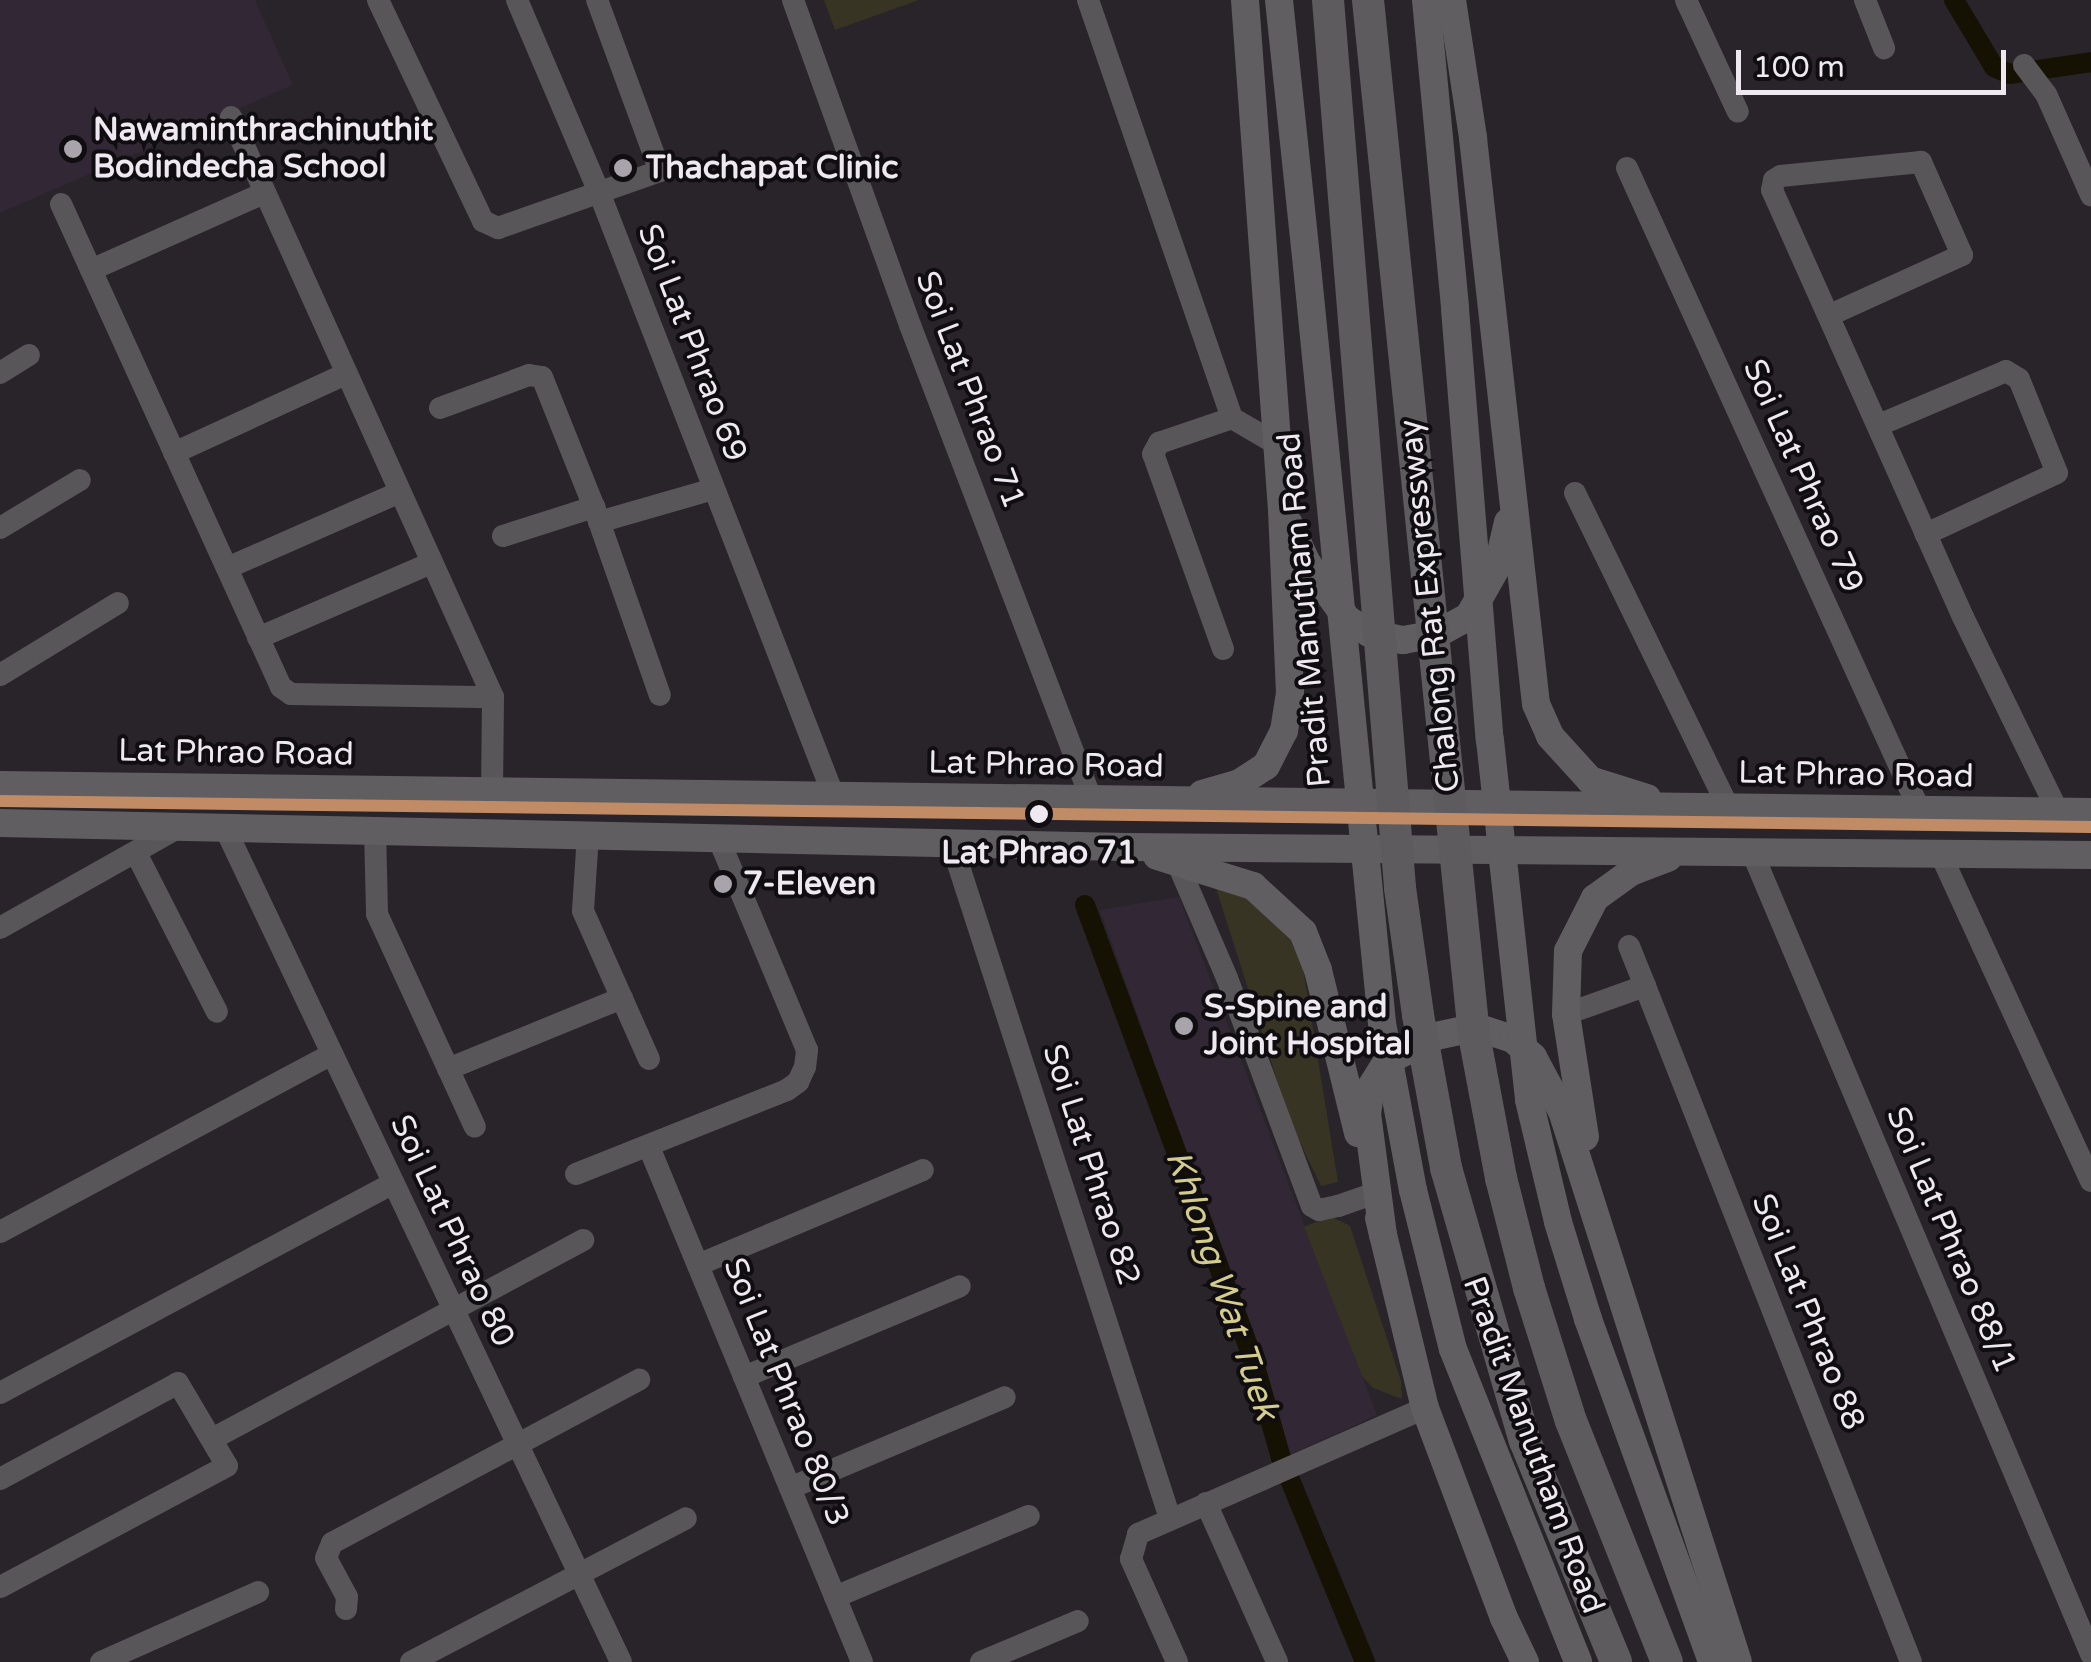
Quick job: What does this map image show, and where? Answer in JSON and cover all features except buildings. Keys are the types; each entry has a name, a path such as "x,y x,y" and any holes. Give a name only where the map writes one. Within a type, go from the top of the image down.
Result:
{"highway":[{"name":"Chalong Rat Expressway","path":"1328,0 1400,888 1421,1034 1446,1168 1524,1440 1616,1662"},
{"name":"Chalong Rat Expressway","path":"1368,0 1474,1035 1501,1178 1529,1288 1572,1421 1668,1662"}],"main road":[{"path":"1141,802 1187,798 1238,784 1266,766 1276,751 1290,693 1282,510 1245,0"},
{"name":"Pradit Manutham Road","path":"1279,0 1382,1023 1413,1190 1454,1349 1578,1662"},
{"path":"1426,0 1490,740 1530,1100 1558,1222 1588,1319 1712,1662"},
{"path":"1452,0 1473,138 1536,704 1550,736 1590,780 1628,794 1698,809"},
{"path":"1282,510 1307,563 1346,619 1368,633 1403,640 1438,634 1469,616 1498,565 1514,501"},
{"name":"Lat Phrao Road","path":"0,785 1479,808 2091,812"},
{"path":"1416,806 1418,850"},
{"path":"1479,808 1479,850"},
{"path":"0,823 1127,847 2091,855"},
{"path":"1127,847 1253,886 1303,932 1318,970 1424,1408 1525,1662"},
{"path":"1601,1228 1566,1014 1568,951 1595,898 1632,872 1686,852"},
{"path":"1382,1234 1367,1114 1371,1087 1388,1062 1436,1036 1482,1029 1514,1039 1548,1080 1601,1228 1738,1662"}],"street":[{"path":"378,0 483,221 498,228 656,175 662,166 597,0"},
{"name":"Soi Lat Phrao 69","path":"517,0 599,192 834,797"},
{"name":"Soi Lat Phrao 71","path":"793,0 910,325 1092,801"},
{"path":"1088,0 1232,418 1275,444"},
{"path":"1686,0 1738,112"},
{"path":"1865,0 1884,48"},
{"path":"2030,72 2091,195"},
{"path":"232,117 493,697 492,791"},
{"path":"1830,315 1962,254 1926,170 1916,160 1781,176 1774,180 1772,190 1926,534 2058,812"},
{"name":"Soi Lat Phrao 79","path":"1627,168 1920,810"},
{"path":"91,270 264,193"},
{"path":"61,204 281,687 291,694 493,697"},
{"path":"0,373 29,356"},
{"path":"1879,425 2006,371 2019,379 2056,473 1926,534"},
{"path":"174,453 346,374"},
{"path":"440,408 529,375 542,377 597,514 660,695"},
{"path":"1223,648 1153,454 1159,444 1232,418"},
{"path":"0,528 80,480"},
{"name":"Soi Lat Phrao 69","path":"503,536 712,489"},
{"path":"227,568 400,492"},
{"path":"1574,493 1729,809"},
{"path":"258,638 431,562"},
{"path":"0,676 118,604"},
{"path":"0,928 179,826"},
{"name":"Soi Lat Phrao 80","path":"225,828 621,1662"},
{"path":"376,830 376,914 475,1127"},
{"path":"588,835 584,912 649,1059"},
{"path":"576,1174 787,1090 798,1082 805,1067 807,1050 718,837"},
{"name":"Soi Lat Phrao 82","path":"951,842 1168,1509"},
{"name":"Soi Lat Phrao 88/1","path":"1752,852 2091,1654"},
{"path":"136,853 218,1012"},
{"path":"1940,853 2091,1181"},
{"path":"1176,862 1226,978 1312,1206 1338,1206 1372,1194"},
{"name":"Soi Lat Phrao 88","path":"1629,946 1911,1662"},
{"path":"1566,1014 1645,986"},
{"path":"448,1069 622,998"},
{"path":"0,1232 332,1054"},
{"name":"Soi Lat Phrao 80/3","path":"649,1146 862,1662"},
{"path":"698,1265 924,1170"},
{"path":"0,1393 393,1183"},
{"path":"214,1438 583,1240"},
{"path":"744,1377 960,1286"},
{"path":"346,1609 347,1597 326,1558 332,1543 639,1380"},
{"path":"0,1479 178,1383 227,1462 225,1470 0,1587"},
{"path":"790,1488 1006,1397"},
{"path":"1177,1662 1130,1551 1138,1534 1424,1408"},
{"path":"1206,1504 1278,1662"},
{"path":"835,1597 1029,1516"},
{"path":"412,1662 686,1518"},
{"path":"101,1662 258,1592"},
{"path":"981,1662 1078,1621"}],"shaded area":[{"name":"Nawaminthrachinuthit Bodindecha School","path":"0,0 255,0 293,85 0,213"},
{"path":"824,0 919,0 835,30"},
{"path":"1216,888 1238,890 1289,932 1302,962 1338,1182 1321,1186 1291,1124"},
{"path":"1179,897 1377,1415 1287,1456 1263,1368 1100,910"},
{"path":"1330,1216 1350,1226 1401,1381 1402,1399 1373,1388 1362,1376 1304,1227"}],"waterway":[{"path":"1954,0 1994,67 2010,74 2091,62"},
{"name":"Khlong Wat Tuek","path":"1085,905 1253,1359 1281,1458 1365,1662"}],"transit line":[{"path":"0,801 2091,827"}],"place":[{"name":"Nawaminthrachinuthit Bodindecha School","path":"73,149"},
{"name":"Thachapat Clinic","path":"623,168"},
{"name":"Lat Phrao 71","path":"1039,814"},
{"name":"7-Eleven","path":"723,884"},
{"name":"S-Spine and Joint Hospital","path":"1184,1026"}]}
